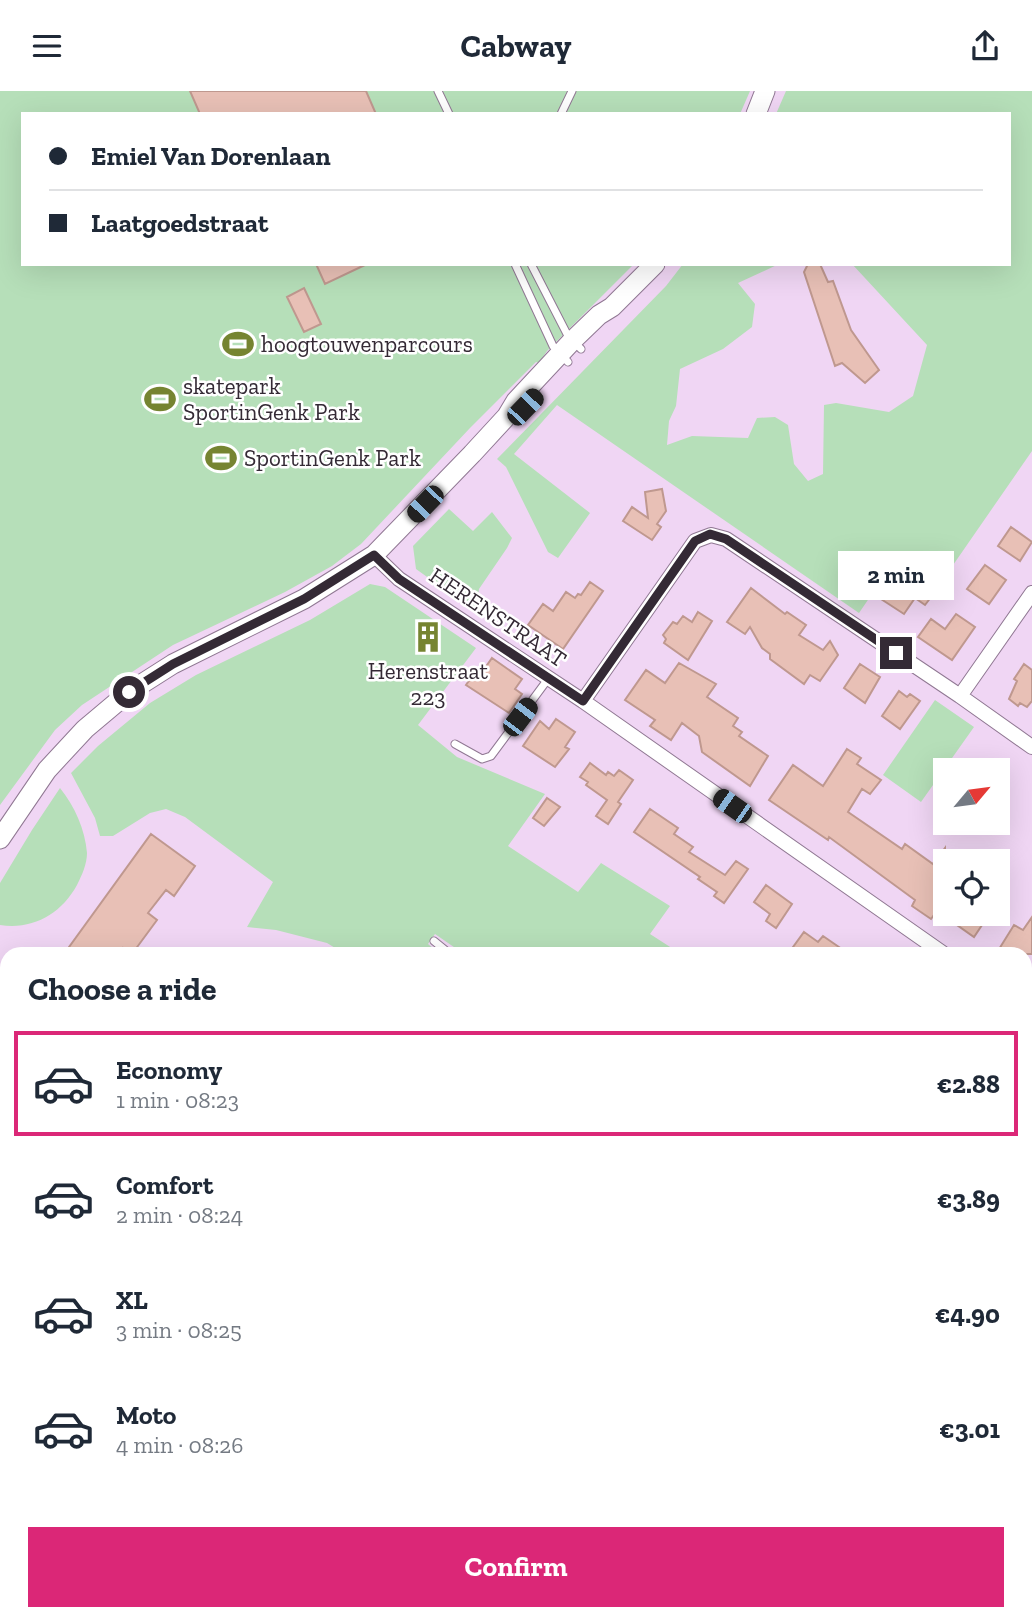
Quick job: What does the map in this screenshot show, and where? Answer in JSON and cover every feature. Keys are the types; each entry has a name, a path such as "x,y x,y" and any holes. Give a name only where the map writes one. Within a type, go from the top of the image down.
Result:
{"street":[{"path":"757,112 765,91"},
{"path":"0,839 47,770 85,729 129,692 173,664 304,599 374,555 507,416 525,407 570,351 606,323 611,307 653,266"},
{"path":"583,701 695,541 710,534 726,539 1032,747"},
{"name":"HERENSTRAAT","path":"374,555 399,579 583,701 934,947"},
{"path":"960,696 1032,593"}],"lane":[{"path":"438,91 448,112"},
{"path":"562,112 572,91"},
{"path":"516,266 570,351"},
{"path":"532,266 570,351"},
{"path":"454,744 482,759 491,756 549,678"},
{"path":"434,941 441,947"}],"green space":[{"name":"SportinGenk Park","path":"0,91 750,91 741,112 21,112 21,266 632,266 547,351 539,363 536,362 470,428 361,544 332,566 285,592 173,645 82,705 55,730 0,805"},
{"path":"786,91 1032,91 1032,451 942,581 900,553 859,613 557,405 514,454 590,513 558,558 548,552 506,467 497,459 666,286 681,266 775,266 738,283 755,304 752,327 723,349 680,369 676,406 669,421 667,445 692,436 748,438 757,418 775,417 788,425 794,464 808,481 823,474 824,405 836,403 889,412 913,396 927,345 854,266 1011,266 1011,112 777,112"},
{"path":"449,509 473,531 492,512 512,538 479,589 476,612 416,569 413,546"},
{"path":"370,584 385,587 476,648 418,725 457,757 545,794 508,846 578,892 601,863 670,906 650,934 670,947 454,947 435,934 428,944 432,947 334,947 276,930 247,927 273,882 185,817 166,809 150,813 113,836 100,836 95,818 71,773 98,746 150,703 196,675 310,620"},
{"path":"935,700 974,727 952,758 933,758 933,785 921,802 883,775"},
{"path":"60,788 75,811 84,835 87,857 81,877 63,904 45,918 24,925 0,925 0,883"}],"building":[{"path":"190,91 366,91 375,112 199,112"},
{"path":"317,266 363,266 325,284"},
{"path":"807,266 821,266 828,282 833,281 851,330 879,370 865,383 842,363 835,366 804,272"},
{"path":"304,288 321,324 304,332 287,297"},
{"path":"662,489 666,511 657,524 661,527 652,540 623,521 632,507 648,518 645,492"},
{"path":"1011,527 1032,542 1020,561 998,546"},
{"path":"899,556 941,584 925,605 915,598 904,614 881,599 899,572 892,567"},
{"path":"985,565 1006,580 989,604 967,589"},
{"path":"590,582 603,591 563,649 528,625 543,604 553,611 566,592 575,598 578,594 581,595"},
{"path":"751,588 785,614 787,612 806,625 799,635 823,650 830,641 838,655 820,681 810,675 804,684 770,659 770,654 762,648 750,627 745,634 727,622"},
{"path":"698,612 712,621 688,660 664,643 666,639 663,635 673,622 677,624 683,616 692,622"},
{"path":"956,614 975,627 952,660 918,637 931,619 945,629"},
{"path":"492,658 522,679 515,689 522,694 509,713 466,685 473,675 478,678"},
{"path":"679,663 716,684 707,697 738,718 733,726 742,732 739,736 768,756 750,786 702,752 699,736 682,723 671,740 650,726 655,720 625,700 646,670 665,683"},
{"path":"860,664 880,677 865,703 844,688"},
{"path":"1024,664 1032,670 1032,701 1027,707 1020,703 1018,706 1009,699 1017,681 1014,679"},
{"path":"899,691 920,701 900,729 882,716"},
{"path":"556,719 575,732 565,747 569,749 555,767 523,746 540,721 549,729"},
{"path":"847,749 861,758 857,764 881,780 870,794 862,789 848,812 902,849 905,844 933,864 931,919 912,906 915,900 829,837 828,840 769,800 793,765 823,786"},
{"path":"590,763 606,775 608,772 614,776 619,770 633,780 618,802 621,804 608,824 596,816 607,800 586,785 588,782 580,777"},
{"path":"547,798 560,807 544,826 533,818"},
{"path":"650,809 678,828 674,834 693,847 689,852 725,875 736,861 748,869 724,903 714,896 717,892 698,879 700,877 634,832"},
{"path":"151,834 195,866 174,896 166,890 148,913 157,920 137,947 69,947"},
{"path":"766,885 792,904 776,928 766,921 770,914 754,902"},
{"path":"1032,917 1032,947 1000,947 1014,925 1023,930"},
{"path":"958,926 981,926 974,937"},
{"path":"804,932 818,942 823,936 839,947 793,947"}],"place":[{"name":"hoogtouwenparcours","path":"238,344"},
{"name":"skatepark SportinGenk Park","path":"160,399"},
{"name":"SportinGenk Park","path":"221,458"},
{"name":"Herenstraat 223","path":"428,637"}],"route":[{"path":"129,692 173,664 304,599 374,555 399,579 583,701 695,541 710,534 726,539 896,653"}]}
